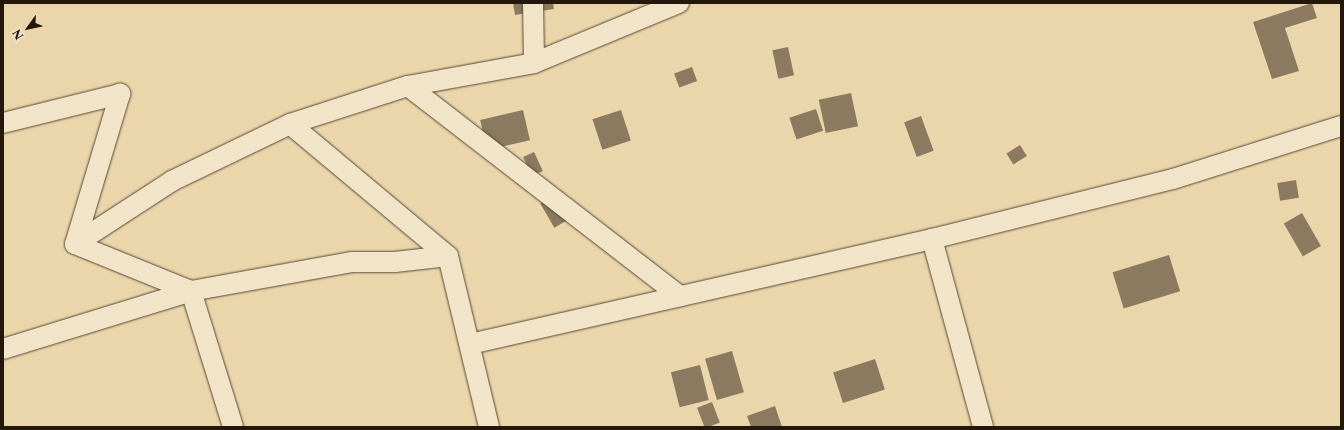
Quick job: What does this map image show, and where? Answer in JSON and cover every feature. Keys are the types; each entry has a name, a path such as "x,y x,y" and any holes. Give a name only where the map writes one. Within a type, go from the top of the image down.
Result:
{"street":[{"path":"533,3 534,63"},
{"path":"75,244 172,181 290,124 408,86 534,63 679,3"},
{"path":"408,86 680,296"},
{"path":"3,123 120,94 75,244"},
{"path":"290,124 448,256 489,427"},
{"path":"470,344 932,239 1173,179 1341,126"},
{"path":"932,239 983,427"},
{"path":"75,244 192,292"},
{"path":"3,349 192,292 352,262 395,262 448,256"},
{"path":"192,292 233,427"}],"building":[{"path":"513,3 553,3 554,9 515,15"},
{"path":"1312,3 1317,18 1285,28 1299,71 1272,79 1253,22"},
{"path":"788,47 794,75 778,79 772,50"},
{"path":"692,67 697,81 679,88 674,73"},
{"path":"851,93 858,126 826,133 819,100"},
{"path":"816,109 823,131 796,140 789,118"},
{"path":"523,110 530,140 487,150 480,120"},
{"path":"621,110 631,140 602,150 592,119"},
{"path":"921,116 934,151 917,157 904,122"},
{"path":"1020,145 1027,156 1013,165 1006,153"},
{"path":"534,152 543,171 532,176 523,157"},
{"path":"1296,180 1299,198 1280,201 1277,183"},
{"path":"555,195 569,219 554,228 540,204"},
{"path":"1302,213 1321,246 1303,256 1284,224"},
{"path":"1169,255 1180,291 1124,309 1113,272"},
{"path":"732,351 744,392 717,400 705,359"},
{"path":"875,359 885,389 843,403 833,373"},
{"path":"700,365 709,400 680,407 671,372"},
{"path":"712,402 720,423 704,427 697,408"},
{"path":"775,406 782,427 751,427 747,416"}]}
